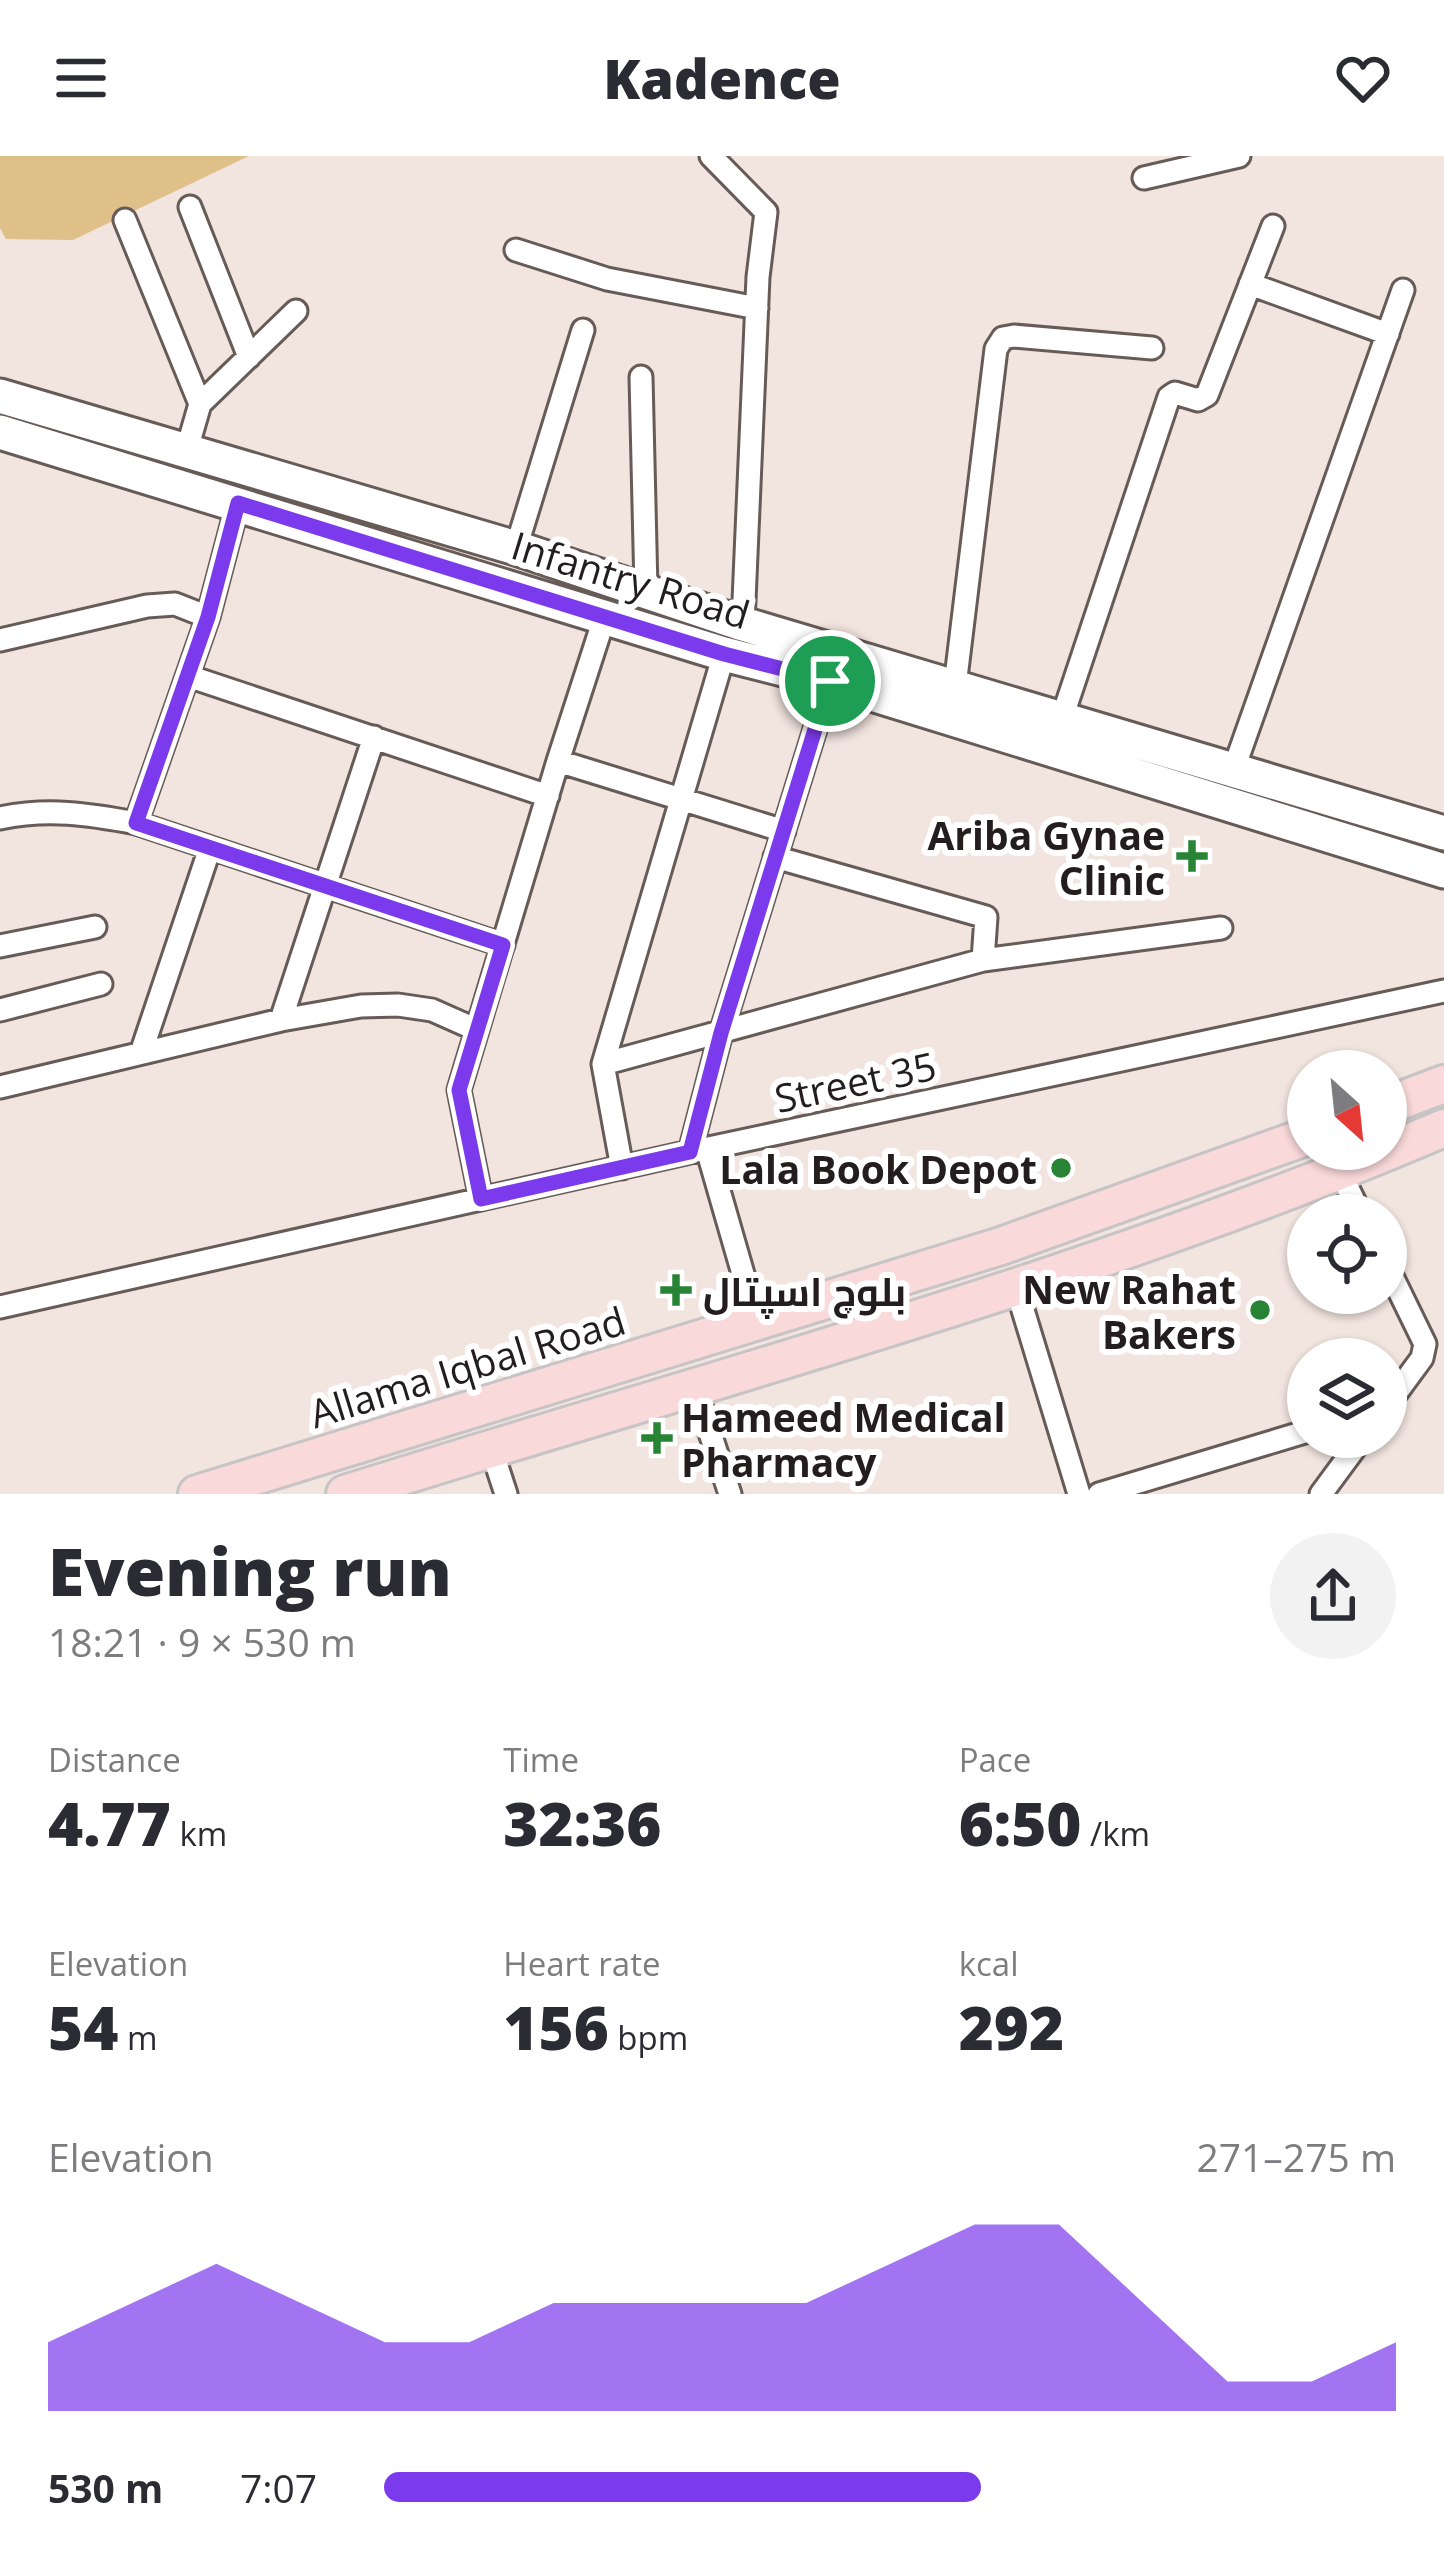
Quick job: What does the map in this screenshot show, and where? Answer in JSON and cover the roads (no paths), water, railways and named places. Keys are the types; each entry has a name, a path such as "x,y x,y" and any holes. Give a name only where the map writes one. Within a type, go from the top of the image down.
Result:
{"main road":[{"name":"Infantry Road","path":"0,396 516,548 743,624 1444,833"},
{"path":"48,447 58,414"},
{"name":"Infantry Road","path":"0,431 1444,871"},
{"path":"1158,785 1171,752"},
{"path":"1407,1098 1444,1084"},
{"path":"345,1494 1016,1287 1252,1205 1444,1128"},
{"name":"Allama Iqbal Road","path":"196,1494 1001,1246 1287,1144"},
{"path":"1238,1162 1252,1205"},
{"path":"560,1382 574,1422"}],"street":[{"path":"711,156 766,212 757,308 743,624"},
{"path":"1144,178 1239,156"},
{"path":"190,207 249,357"},
{"path":"124,220 200,404"},
{"path":"1062,718 1169,397 1175,393 1198,400 1207,395 1273,226"},
{"path":"516,250 607,279 757,308"},
{"path":"1250,284 1388,334"},
{"path":"1233,771 1403,290"},
{"path":"187,449 200,404 296,311"},
{"path":"516,548 584,330"},
{"path":"955,686 996,349 1003,338 1014,336 1152,348"},
{"path":"641,377 646,590"},
{"path":"136,823 208,617 238,503"},
{"path":"0,640 146,606 175,604 208,617"},
{"path":"481,1199 459,1090 605,616"},
{"path":"622,1168 603,1064 724,654"},
{"path":"188,676 548,796"},
{"path":"756,1319 698,1151 721,1033 830,681"},
{"path":"281,1020 374,737"},
{"path":"558,761 784,831"},
{"path":"0,818 73,812 136,823 503,945"},
{"path":"141,1053 210,848"},
{"path":"776,857 986,917 983,960"},
{"path":"0,946 95,927"},
{"path":"603,1064 983,960 1221,928"},
{"path":"0,1010 101,984"},
{"name":"Street 35","path":"0,1307 1444,991"},
{"path":"0,1087 281,1020 398,1004 432,1010 477,1030"},
{"path":"1340,1172 1351,1194"},
{"path":"1016,1287 1079,1494"},
{"path":"1407,1308 1424,1344 1422,1358 1407,1378"},
{"path":"695,1387 730,1494"},
{"path":"1099,1494 1287,1437"},
{"path":"491,1448 506,1494"},
{"path":"1321,1494 1344,1458"}],"place":[{"name":"Ariba Gynae Clinic","path":"1192,856"},
{"name":"Lala Book Depot","path":"1061,1168"},
{"name":"بلوچ اسپتال","path":"676,1290"},
{"name":"New Rahat Bakers","path":"1260,1310"},
{"name":"Hameed Medical Pharmacy","path":"657,1438"}]}
